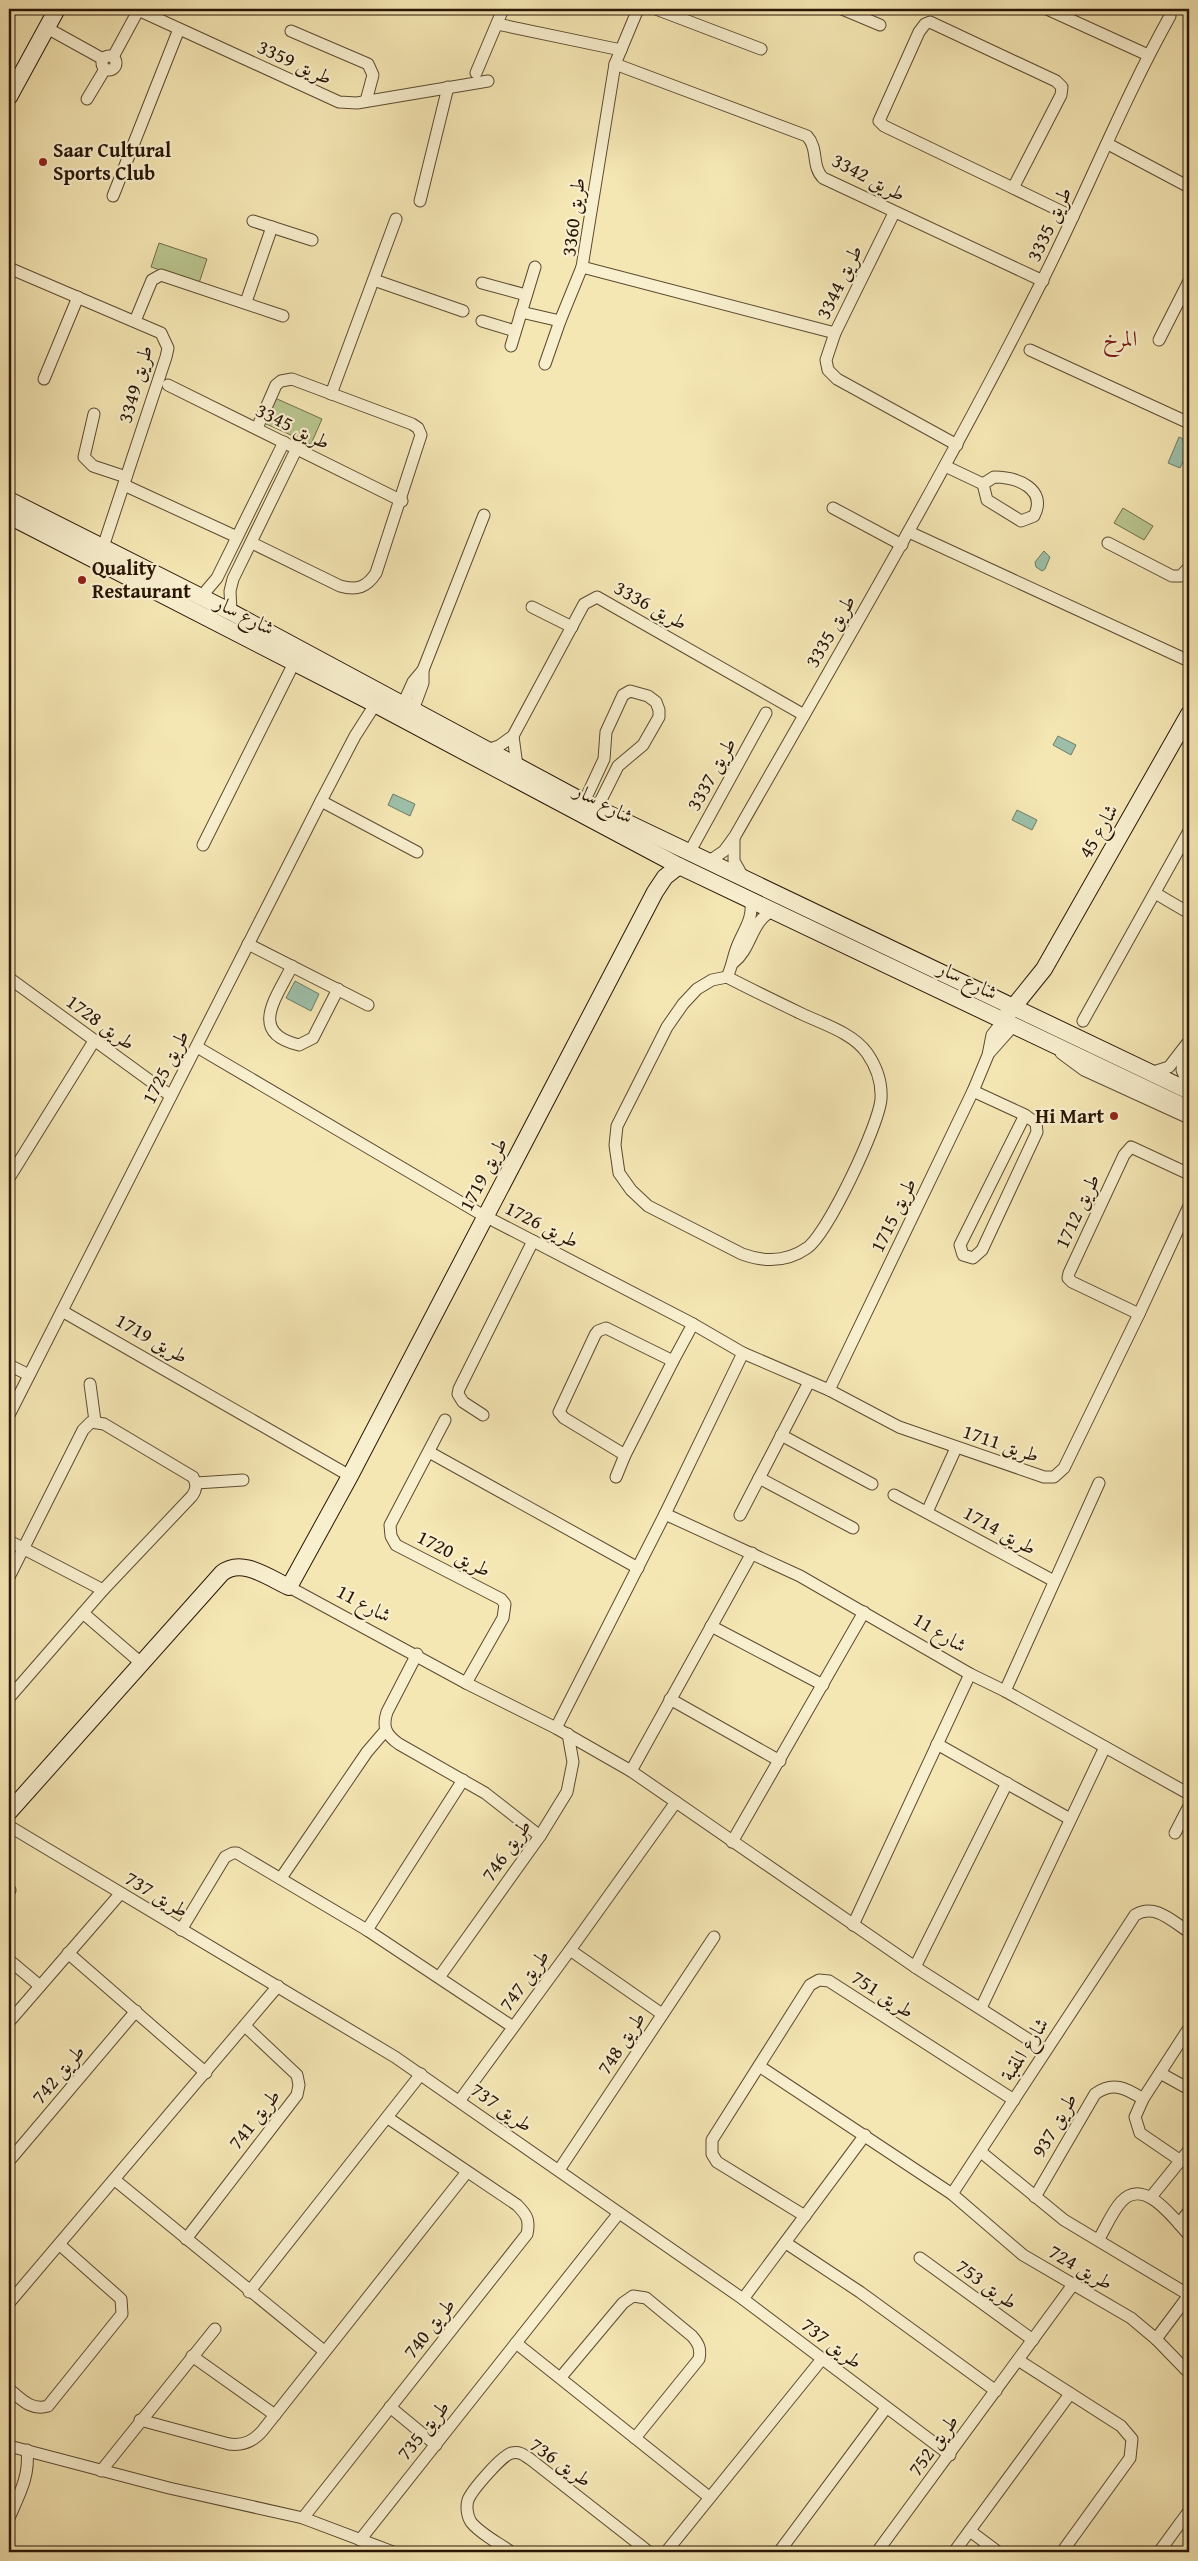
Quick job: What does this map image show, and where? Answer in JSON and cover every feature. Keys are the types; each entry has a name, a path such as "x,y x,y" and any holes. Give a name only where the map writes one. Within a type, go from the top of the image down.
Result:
{"street":[{"path":"9,97 57,9"},
{"path":"88,99 138,9"},
{"name":"طريق 3359","path":"138,9 331,99 348,103 488,81"},
{"path":"476,73 503,9"},
{"name":"طريق 3360","path":"638,9 615,64 582,267 835,333"},
{"path":"656,9 761,49"},
{"path":"842,9 880,25"},
{"path":"1047,9 1148,55"},
{"name":"طريق 3335","path":"708,862 721,854 735,836 946,466 1043,281 1148,55 1170,16"},
{"path":"1014,188 1061,95 1062,87 1056,82 935,23 925,24 919,32 879,122 1073,217"},
{"path":"497,24 621,50"},
{"path":"47,28 107,62"},
{"path":"113,196 178,29"},
{"path":"291,31 368,64 374,75 366,101"},
{"name":"طريق 3342","path":"615,64 807,136 813,142 816,167 823,178 894,213 1043,281"},
{"path":"420,201 448,87"},
{"path":"1108,144 1189,187"},
{"name":"طريق 3344","path":"894,213 835,333 826,360 828,370 837,379 957,445"},
{"path":"331,394 396,219"},
{"path":"253,221 312,240"},
{"path":"246,302 272,227"},
{"path":"511,346 535,266"},
{"path":"545,364 560,320 582,267"},
{"name":"طريق 3349","path":"9,268 161,333 168,348 103,547"},
{"path":"135,321 152,280 161,275 283,316"},
{"path":"374,280 463,312"},
{"path":"1159,340 1189,281"},
{"path":"482,283 526,296"},
{"path":"44,379 78,297"},
{"path":"521,312 560,320"},
{"path":"482,321 515,331"},
{"path":"1030,350 1189,423"},
{"path":"94,414 84,456 93,466 340,586 351,589 361,588 370,582 376,573 402,501 420,442 421,435 418,428 292,379 281,381 274,390 256,428"},
{"name":"طريق 3345","path":"168,385 402,501"},
{"path":"200,598 217,578 284,442"},
{"path":"231,612 232,583 297,448"},
{"path":"946,466 983,484"},
{"path":"994,477 1003,477 1032,490 1038,498 1039,507 1034,516 1022,521 992,506 987,500 983,484 994,477"},
{"name":"شارع سار","path":"9,500 231,612 374,696 655,854 773,911 1189,1091"},
{"path":"833,508 902,545"},
{"path":"408,707 423,682 423,670 484,515"},
{"name":"شارع سار","path":"9,516 294,663 374,696 408,707 591,805 1013,1016 1046,1041 1189,1108"},
{"path":"909,532 1189,660"},
{"path":"1108,543 1172,576 1181,576 1189,567"},
{"name":"طريق 3336","path":"513,736 587,600 597,597 602,598 804,715"},
{"path":"532,607 572,627"},
{"path":"203,845 294,663"},
{"path":"630,691 648,696 656,702 659,717 643,745 618,766 591,805 604,760 606,732 623,695 630,691"},
{"name":"طريق 1725","path":"9,1416 374,696"},
{"name":"طريق 3337","path":"689,853 766,713"},
{"name":"شارع 45","path":"1013,1016 1044,969 1189,714"},
{"path":"487,750 499,746 513,736 517,766"},
{"path":"321,801 417,852"},
{"path":"1083,1021 1189,831"},
{"name":"طريق 3335","path":"735,836 734,861 744,880"},
{"name":"طريق 1719","path":"655,854 658,873 655,892"},
{"name":"طريق 1719","path":"289,1588 350,1476 655,892 665,877 679,866"},
{"path":"1155,893 1189,913"},
{"path":"727,977 751,916 750,899"},
{"path":"734,962 744,951 760,920 773,911"},
{"path":"248,944 368,1005"},
{"path":"292,966 268,1016 269,1025 274,1033 282,1038 299,1045 313,1038 338,989"},
{"path":"727,977 854,1040 871,1060 880,1086 879,1108 871,1130 825,1226 809,1246 788,1257 773,1260 755,1259 742,1254 648,1206 626,1184 617,1168 617,1126 667,1026 697,989 712,980 727,977"},
{"name":"طريق 1728","path":"9,978 171,1096"},
{"name":"طريق 1715","path":"829,1390 974,1091 988,1055 992,1035 1013,1016"},
{"path":"9,1178 94,1041"},
{"path":"1046,1041 1084,1070 1189,1118"},
{"path":"1150,1073 1169,1067 1187,1045"},
{"path":"1187,1045 1181,1066 1189,1087"},
{"name":"طريق 1726","path":"197,1046 485,1216 694,1324 743,1353"},
{"path":"974,1091 1025,1115 1036,1123 1037,1132 982,1250 973,1258 963,1255 960,1245 1025,1115"},
{"name":"طريق 1712","path":"1139,1314 1072,1282 1068,1278 1069,1273 1124,1155 1131,1148 1189,1174"},
{"name":"طريق 1711","path":"743,1353 829,1390 899,1427 1044,1478 1054,1477 1060,1473 1139,1314 1189,1206"},
{"path":"483,1415 463,1402 458,1394 459,1389 534,1241"},
{"name":"طريق 1719","path":"62,1311 350,1476"},
{"path":"616,1477 625,1454 694,1324"},
{"path":"625,1454 564,1418 559,1412 559,1408 596,1334 598,1331 606,1328 673,1361"},
{"path":"556,1728 665,1514 743,1353"},
{"path":"9,1365 29,1375"},
{"path":"740,1514 809,1382"},
{"path":"90,1384 95,1421"},
{"name":"طريق 1720","path":"445,1420 390,1526 390,1536 396,1545 501,1598 505,1604 503,1618 466,1683"},
{"path":"9,1698 103,1590 196,1490 196,1483 193,1477 95,1421"},
{"path":"9,1577 82,1430 86,1425 95,1421"},
{"path":"781,1435 872,1484"},
{"path":"927,1512 956,1448"},
{"path":"429,1452 638,1568"},
{"path":"759,1478 853,1528"},
{"path":"196,1483 243,1480"},
{"path":"1005,1691 1099,1482"},
{"name":"طريق 1714","path":"894,1495 1054,1581"},
{"name":"شارع 11","path":"665,1514 752,1553 864,1612 970,1674 1005,1691 1189,1794"},
{"path":"9,1541 103,1590"},
{"path":"631,1771 752,1553"},
{"name":"شارع 11","path":"9,1812 228,1568 244,1566 417,1654 466,1683 568,1734 631,1771 915,1967 1045,2050"},
{"path":"732,1842 864,1612"},
{"path":"83,1613 141,1664"},
{"path":"711,1626 823,1686"},
{"path":"417,1654 387,1712 384,1721 385,1731 399,1744 500,1803 540,1836"},
{"path":"853,1925 970,1674"},
{"path":"670,1699 780,1761"},
{"path":"280,1878 367,1752 385,1731"},
{"name":"طريق 746","path":"440,1976 540,1836 567,1792 573,1762 568,1734"},
{"path":"937,1744 1070,1819"},
{"path":"981,2008 1105,1746"},
{"path":"367,1930 462,1780"},
{"path":"915,1967 1006,1783"},
{"path":"570,1950 676,1802"},
{"path":"1175,1833 1189,1806"},
{"name":"طريق 737","path":"9,1826 120,1894 369,2039 460,2100 619,2214 743,2299 950,2455"},
{"path":"181,1930 228,1854 237,1853 367,1930 440,1976 513,2027"},
{"path":"9,2022 120,1894"},
{"name":"شارع المقبة","path":"952,2194 1135,1915 1144,1910 1154,1910 1189,1932"},
{"name":"طريق 748","path":"559,2170 714,1937"},
{"name":"طريق 747","path":"460,2100 570,1950 662,2014"},
{"path":"68,1953 206,2072"},
{"path":"9,1960 40,1986"},
{"name":"طريق 751","path":"805,2216 717,2162 712,2154 712,2140 810,1985 819,1980 829,1981 1014,2100"},
{"path":"9,2304 278,1986"},
{"name":"طريق 742","path":"9,2162 136,2011"},
{"name":"طريق 741","path":"186,2239 297,2095 299,2085 296,2075 245,2026"},
{"path":"1181,2160 1140,2133 1135,2117 1143,2099 1189,2028"},
{"path":"759,2066 952,2194"},
{"path":"1160,2073 1189,2089"},
{"path":"249,2292 421,2074"},
{"name":"طريق 937","path":"1034,2197 1095,2094 1103,2088 1124,2087 1143,2099"},
{"name":"طريق 740","path":"303,2518 527,2234 529,2224 526,2214 517,2205 388,2118"},
{"path":"743,2299 865,2135"},
{"path":"1151,2197 1189,2150"},
{"path":"981,2152 1034,2197 1072,2225 1099,2239 1189,2295 1156,2339"},
{"path":"140,2420 237,2445 252,2441 275,2415 467,2172"},
{"path":"115,2180 249,2292 324,2351"},
{"path":"1099,2239 1121,2202 1130,2194 1141,2193 1151,2197 1189,2235"},
{"name":"طريق 724","path":"952,2194 1022,2255 1072,2286 1117,2309 1156,2339 1189,2374"},
{"path":"1179,2224 1189,2211"},
{"name":"طريق 735","path":"360,2540 619,2214"},
{"path":"786,2243 860,2292 996,2391"},
{"path":"9,2389 32,2407 48,2406 122,2314 123,2306 121,2299 60,2246"},
{"name":"طريق 753","path":"920,2258 1033,2340"},
{"name":"طريق 752","path":"877,2552 950,2455 1072,2286"},
{"path":"561,2377 623,2303 634,2296 646,2298 692,2336 698,2342 701,2351 699,2359 636,2438"},
{"path":"101,2471 140,2420 216,2329"},
{"path":"516,2343 709,2497"},
{"path":"192,2356 275,2415"},
{"path":"666,2552 822,2358"},
{"path":"1018,2360 1128,2432 1133,2447 1130,2458 1062,2552"},
{"path":"954,2552 1070,2394"},
{"path":"390,2408 436,2445"},
{"path":"779,2552 886,2408"},
{"path":"9,2446 101,2471 303,2518 393,2552"},
{"path":"9,2518 25,2484 28,2460 27,2450"},
{"name":"طريق 736","path":"511,2552 471,2522 467,2511 468,2500 474,2490 505,2455 513,2452 522,2454 530,2459 649,2552"},
{"path":"1159,2552 1189,2511"},
{"path":"970,2531 998,2552"}],"shaded area":[{"path":"159,243 207,259 199,283 151,267"},
{"path":"275,398 322,419 311,444 264,423"},
{"path":"1179,437 1189,442 1189,449 1180,468 1168,463"},
{"path":"1123,508 1153,526 1144,540 1114,523"},
{"path":"1044,551 1050,557 1045,569 1042,571 1036,567 1035,562"},
{"path":"1058,736 1076,745 1071,755 1053,745"},
{"path":"393,794 415,804 410,816 388,805"},
{"path":"1017,810 1037,820 1032,830 1012,820"},
{"path":"295,981 319,994 311,1011 286,998"}],"place":[{"name":"Saar Cultural Sports Club","path":"43,162"},
{"name":"Quality Restaurant","path":"82,580"},
{"name":"Hi Mart","path":"1114,1116"}],"district":[{"name":"المرخ","path":"1120,338"}]}
